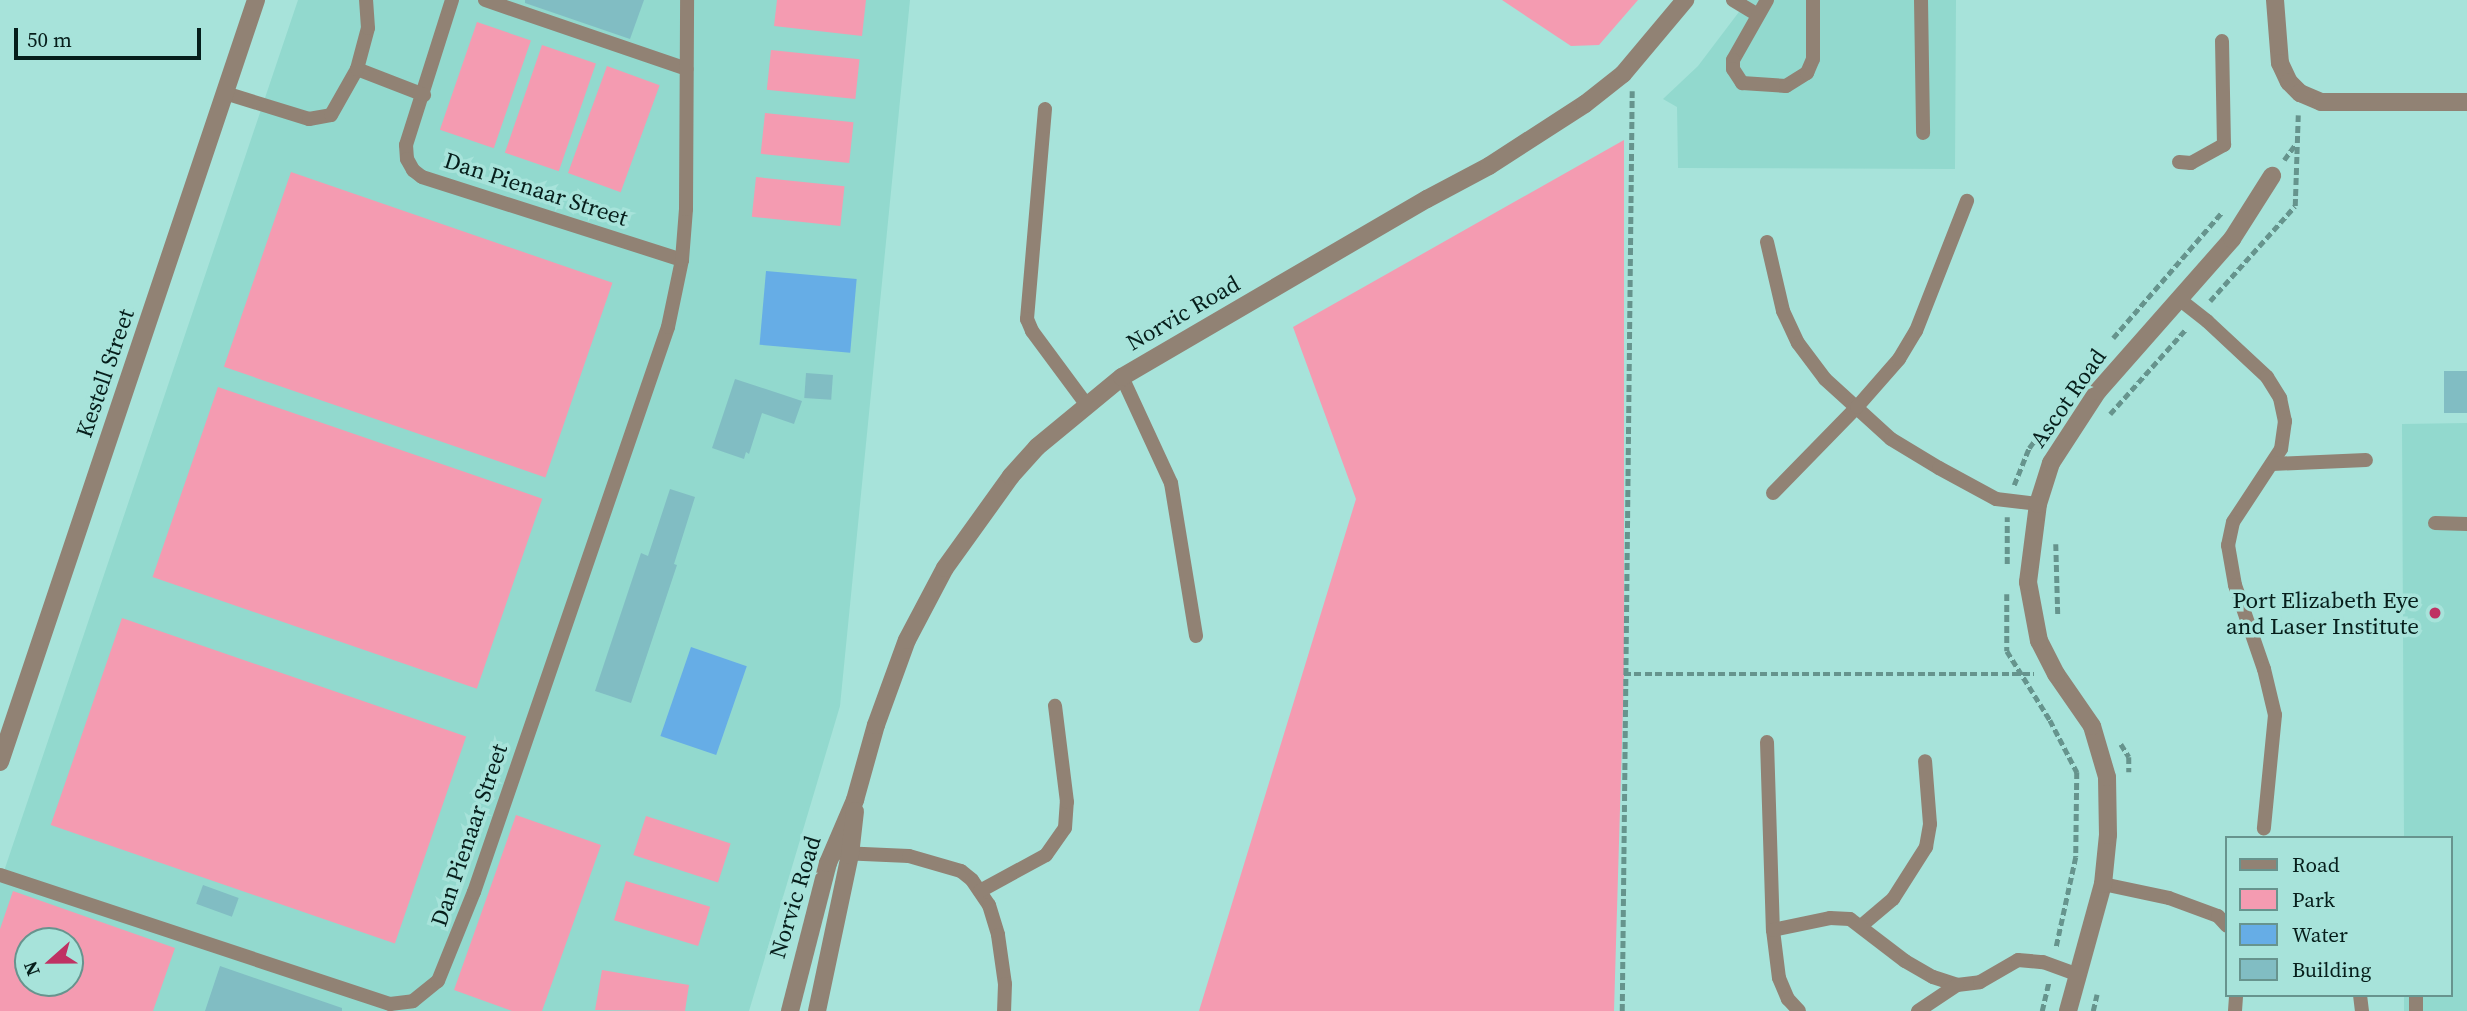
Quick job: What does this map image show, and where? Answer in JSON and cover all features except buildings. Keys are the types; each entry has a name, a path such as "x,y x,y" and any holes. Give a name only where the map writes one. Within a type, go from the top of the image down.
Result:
{"street":[{"name":"Kestell Street","path":"0,762 5,731 256,0"},
{"name":"Norvic Road","path":"790,1011 841,853 876,725 906,640 925,601 1010,477 1037,447 1122,377 1427,198 1489,166 1585,104 1623,74 1685,0"},
{"path":"2275,0 2280,63 2289,82 2300,93 2321,103 2467,102"},
{"name":"Ascot Road","path":"2068,1011 2076,974 2103,884 2108,812 2107,777 2092,726 2056,674 2039,641 2028,582 2038,504 2050,463 2098,391 2232,239 2272,176"},
{"name":"Norvic Road","path":"817,1011 841,853"}],"lane":[{"path":"225,93 309,119 322,119 337,107 357,69 368,28 366,0"},
{"name":"Dan Pienaar Street","path":"452,0 406,145 407,159 413,170 422,177 682,260"},
{"path":"485,0 687,69"},
{"name":"Dan Pienaar Street","path":"0,875 390,1004 413,1001 426,993 444,971 474,892 668,327 682,260 686,209 687,0"},
{"path":"1733,0 1758,15"},
{"path":"1767,0 1734,60 1732,69 1742,83 1786,86 1807,73 1813,59 1813,0"},
{"path":"1921,0 1923,133"},
{"path":"2179,162 2191,163 2224,145 2222,41"},
{"path":"357,69 424,95"},
{"path":"1045,109 1027,319 1032,331 1086,404"},
{"path":"1773,493 1857,407 1899,359 1916,331 1967,201"},
{"path":"1767,242 1783,311 1798,342 1825,379 1891,439 1929,463 1996,499 2038,504"},
{"path":"2179,299 2267,377 2280,398 2285,421 2281,449 2233,522 2228,545 2235,585 2264,669 2275,715 2264,828"},
{"path":"1122,377 1171,483 1196,636"},
{"path":"2272,464 2366,460"},
{"path":"2435,523 2467,524"},
{"path":"980,891 1046,855 1065,828 1067,802 1055,706"},
{"path":"1767,742 1773,930 1779,978 1788,999 1799,1011"},
{"path":"1861,926 1893,899 1926,847 1930,824 1925,761"},
{"path":"841,853 894,854 961,871 989,905 998,935 1005,984 1004,1011"},
{"path":"2103,884 2169,898 2218,915 2226,925"},
{"path":"1773,930 1830,918 1850,919 1905,961 1933,977 1957,985 1980,982 2018,960 2052,965 2076,974"},
{"path":"1918,1011 1957,985"}],"path":[{"path":"1622,1011 1633,63"},
{"path":"2109,416 2295,206 2300,93"},
{"path":"2108,344 2225,208 2250,210"},
{"path":"2007,569 2007,500 2029,448 2067,396"},
{"path":"2056,541 2058,623"},
{"path":"2007,582 2007,651 2050,720 2077,772 2076,857 2042,1011"},
{"path":"1624,674 2056,674"},
{"path":"2115,735 2129,757 2129,781"},
{"path":"2093,1011 2098,989"}],"shaded area":[{"path":"298,0 910,0 840,706 749,1011 0,1011 0,883"},
{"path":"1748,0 1956,0 1955,169 1678,168 1677,107 1663,99 1698,66"},
{"name":"Port Elizabeth Eye and Laser Institute","path":"2467,423 2467,1011 2404,1011 2404,997 2453,997 2453,836 2404,836 2402,424"}],"green space":[{"path":"777,0 866,0 862,36 774,26"},
{"path":"1502,0 1638,0 1599,45 1571,46"},
{"path":"477,22 531,41 494,148 440,130"},
{"path":"542,45 596,64 559,171 505,153"},
{"path":"771,50 860,59 855,99 767,90"},
{"path":"607,66 660,85 621,192 568,173"},
{"path":"765,113 854,122 849,163 761,154"},
{"path":"1624,140 1624,674 1614,1011 1199,1011 1356,499 1293,327"},
{"path":"291,172 612,283 545,477 224,367"},
{"path":"756,177 845,186 840,226 752,217"},
{"path":"218,387 542,499 477,689 153,577"},
{"path":"122,618 466,737 395,944 51,825"},
{"path":"516,815 601,845 542,1011 512,1011 454,990"},
{"path":"646,816 731,844 718,882 633,855"},
{"path":"626,881 710,907 698,946 614,920"},
{"path":"13,891 175,948 153,1011 0,1011 0,929"},
{"path":"602,970 689,985 685,1011 595,1010"}],"water":[{"path":"766,271 857,279 850,353 760,345"},
{"path":"691,647 747,666 716,755 660,736"}],"place":[{"name":"Port Elizabeth Eye and Laser Institute","path":"2435,613"}]}
